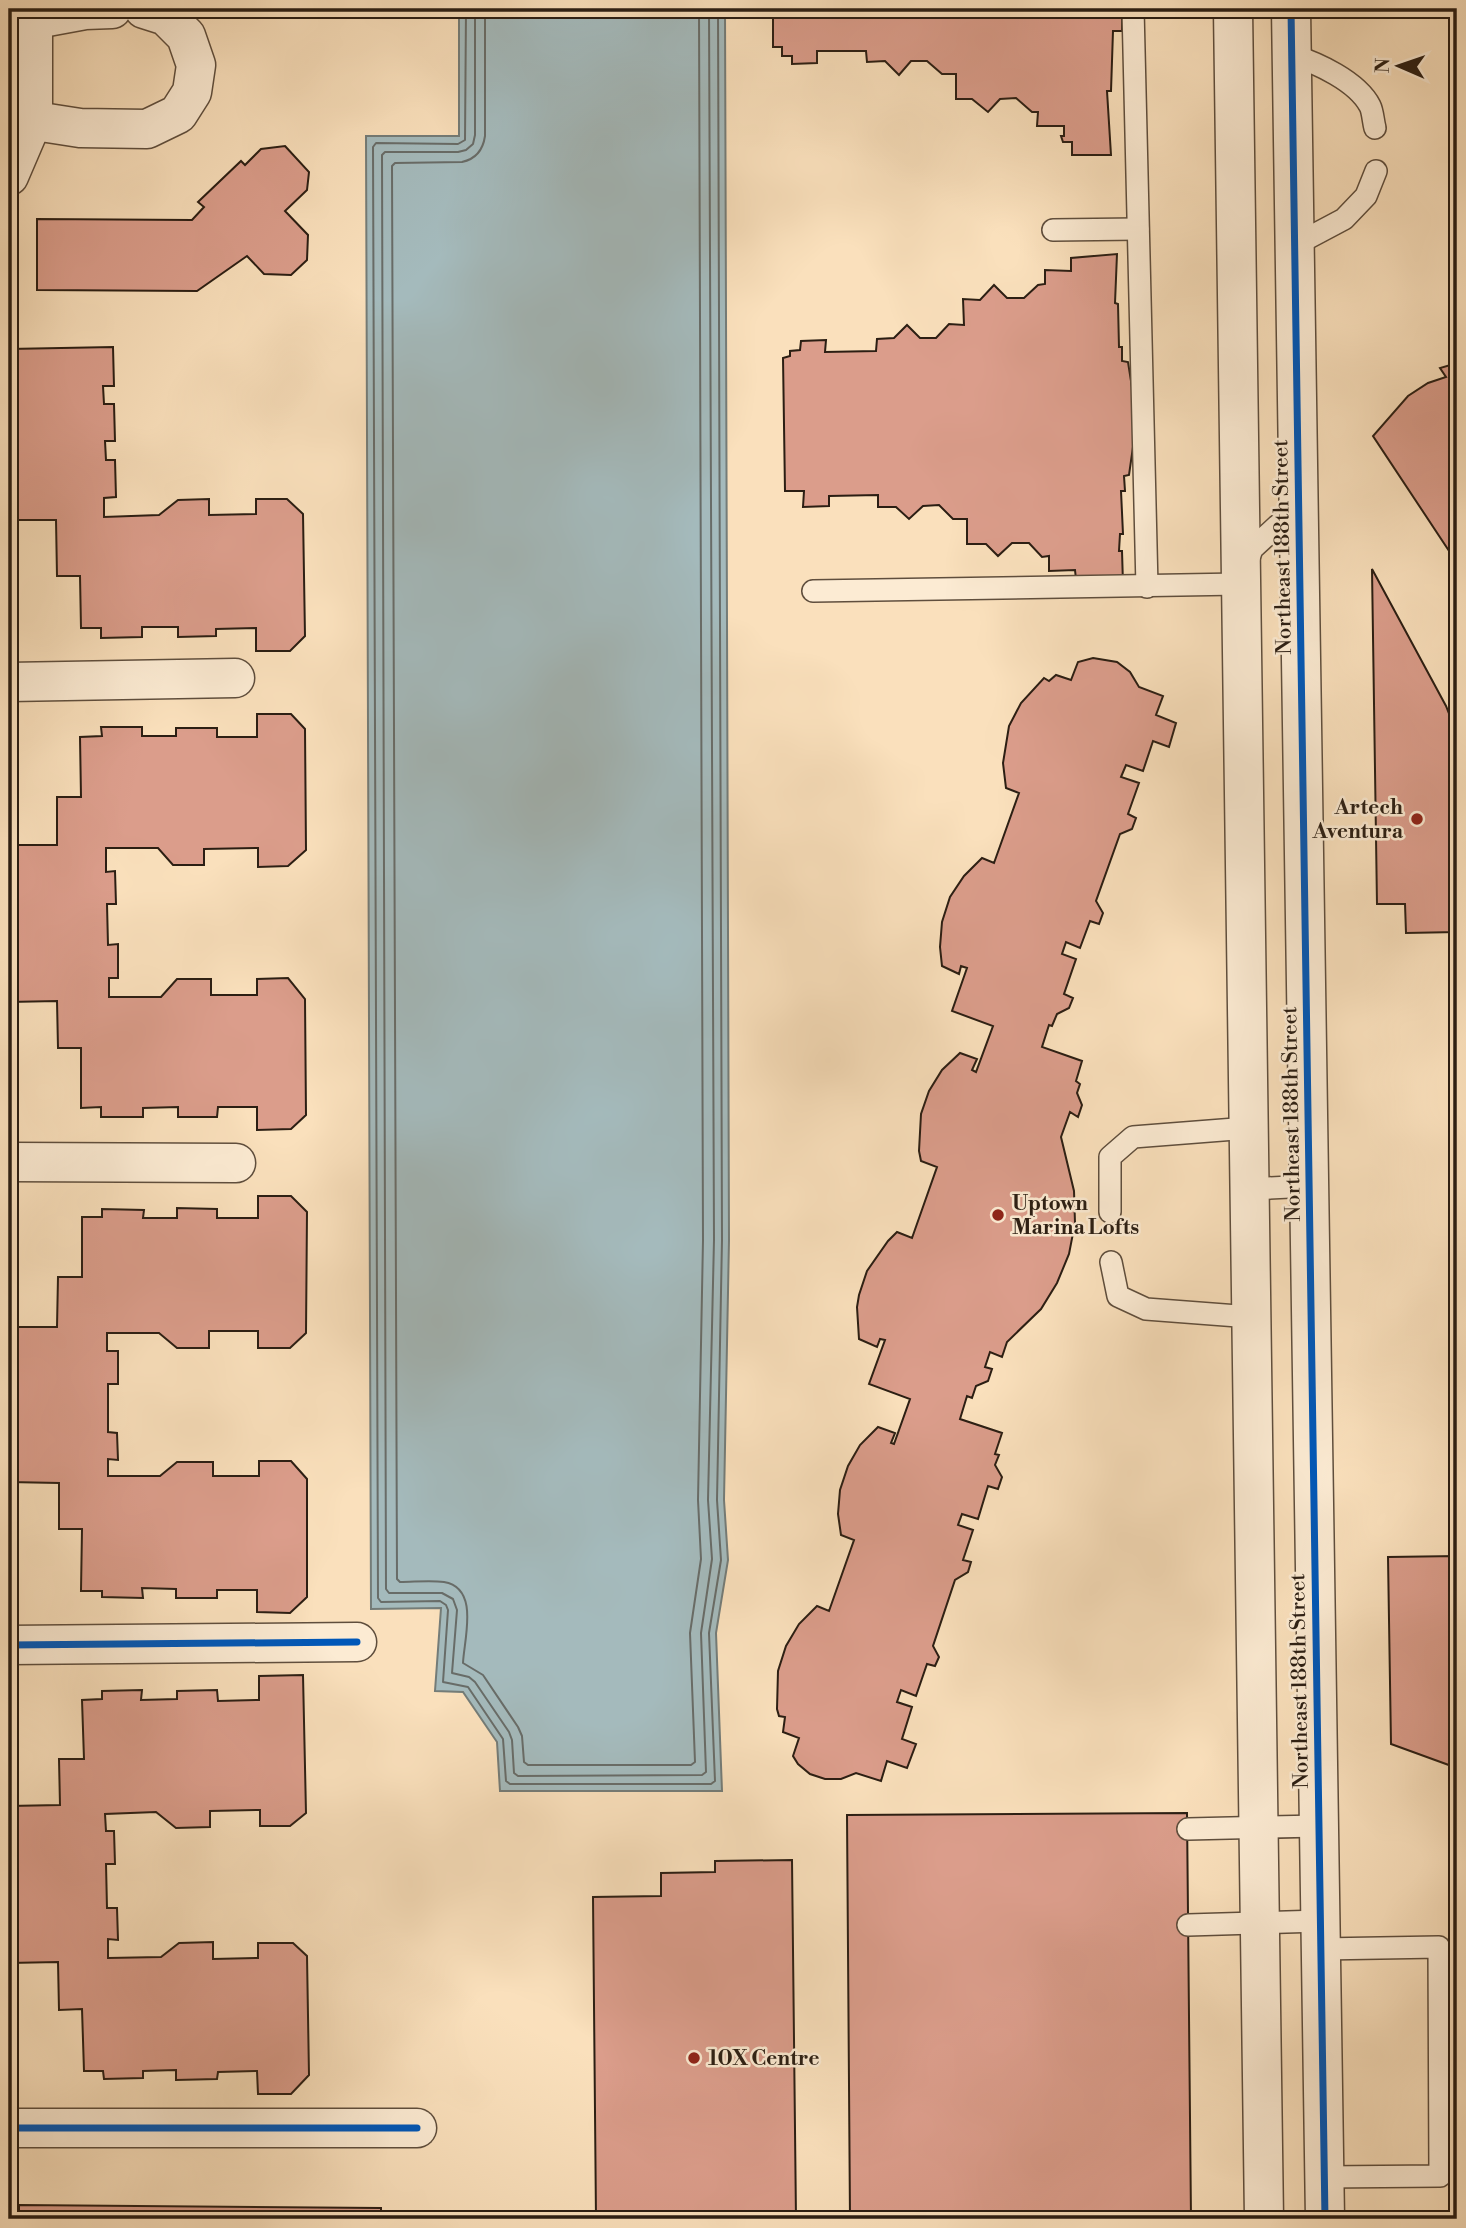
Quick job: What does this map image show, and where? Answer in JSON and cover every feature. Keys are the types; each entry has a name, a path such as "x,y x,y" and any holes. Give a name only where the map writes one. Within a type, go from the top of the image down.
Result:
{"street":[{"path":"9,176 21,118 24,17 112,9"},
{"path":"21,118 80,128 147,129 178,114 192,92 196,65 186,36 166,16 144,9"},
{"name":"Northeast 188th Street","path":"1233,9 1264,2219"},
{"name":"Northeast 188th Street","path":"1291,9 1325,2219"},
{"path":"9,682 235,678"},
{"path":"9,1162 236,1163"},
{"path":"9,1645 357,1642"},
{"path":"9,2127 418,2128"}],"lane":[{"path":"1133,9 1147,587"},
{"path":"1292,55 1314,62 1347,81 1370,105 1375,128"},
{"path":"1295,245 1344,219 1367,196 1376,171"},
{"path":"1052,230 1138,229"},
{"path":"813,592 1240,584 1252,549 1299,509"},
{"path":"1110,1212 1110,1157 1133,1137 1248,1128"},
{"path":"1249,1189 1310,1186"},
{"path":"1111,1262 1118,1296 1146,1309 1251,1317"},
{"path":"1188,1829 1319,1826"},
{"path":"1188,1925 1260,1924 1321,1935 1439,1947 1440,2176 1324,2177"}],"water":[{"path":"459,9 725,9 729,1240 724,1500 728,1560 716,1633 722,1791 500,1791 497,1742 463,1692 435,1691 441,1608 371,1609 366,136 459,136"}],"building":[{"path":"773,9 1122,9 1122,31 1113,31 1111,91 1107,91 1111,155 1072,155 1072,142 1063,142 1061,136 1064,136 1064,126 1037,126 1038,112 1032,112 1016,98 1000,99 988,112 972,99 956,99 956,74 942,74 927,61 911,61 899,75 885,61 867,62 866,51 817,51 817,63 792,64 792,56 782,56 782,47 773,47"},
{"path":"285,146 309,172 307,190 285,211 308,235 307,260 291,275 264,274 247,256 197,291 37,290 37,219 192,220 204,207 198,202 241,161 245,165 261,149"},
{"path":"1117,254 1115,303 1118,304 1119,347 1122,347 1122,361 1128,362 1137,419 1129,475 1124,476 1125,491 1121,491 1123,534 1120,534 1119,551 1122,551 1123,584 1076,579 1075,570 1049,571 1049,556 1042,557 1029,543 1012,543 998,556 986,544 967,544 967,519 953,519 939,505 923,506 909,519 896,507 878,507 878,495 829,496 829,506 803,507 804,491 785,491 783,358 790,356 790,351 800,350 801,341 826,340 825,352 876,351 877,339 894,338 907,325 920,338 936,338 949,324 964,325 963,299 980,300 994,285 1007,298 1024,298 1038,285 1045,284 1045,270 1071,271 1071,258"},
{"path":"113,347 114,386 103,386 104,404 114,404 115,441 105,441 106,460 115,460 116,497 104,498 104,517 159,515 178,500 209,499 209,515 256,514 256,499 287,499 303,514 305,636 290,651 256,651 256,628 216,629 216,636 178,637 178,627 142,627 142,637 101,638 101,628 81,628 80,576 57,576 56,520 9,520 9,349"},
{"path":"1457,363 1457,563 1373,436 1408,396 1428,383 1446,377 1440,368"},
{"name":"Artech Aventura","path":"1372,569 1446,706 1457,734 1457,932 1406,933 1405,904 1377,904"},
{"name":"Uptown Marina Lofts","path":"1093,658 1117,662 1130,672 1139,687 1163,696 1156,715 1176,723 1169,747 1153,741 1143,771 1126,765 1121,777 1139,783 1128,814 1136,818 1132,829 1120,834 1096,901 1103,913 1099,924 1090,921 1080,948 1066,942 1062,954 1076,959 1064,994 1073,998 1069,1008 1057,1014 1052,1026 1049,1025 1042,1047 1082,1061 1076,1081 1080,1084 1077,1093 1082,1105 1078,1117 1070,1112 1061,1137 1074,1191 1075,1223 1069,1254 1057,1283 1041,1309 1007,1342 1002,1357 990,1352 985,1367 992,1369 988,1381 976,1386 972,1398 967,1396 960,1419 1002,1433 995,1454 999,1455 995,1465 1002,1477 998,1489 988,1486 978,1519 962,1514 958,1525 973,1530 963,1560 971,1562 968,1572 955,1580 933,1646 939,1657 935,1666 927,1664 916,1696 901,1690 897,1702 912,1707 902,1739 916,1744 907,1768 887,1761 881,1781 856,1773 841,1779 825,1779 810,1774 793,1756 799,1738 783,1732 785,1717 779,1716 777,1709 778,1671 786,1646 799,1624 817,1606 829,1611 854,1540 841,1535 838,1514 840,1490 848,1466 860,1445 878,1427 895,1433 891,1443 894,1444 910,1399 869,1384 885,1340 880,1339 877,1347 859,1339 859,1295 867,1271 888,1241 897,1232 912,1238 937,1167 921,1161 919,1151 921,1114 929,1091 942,1070 960,1053 977,1059 972,1070 976,1072 993,1026 952,1011 967,968 961,966 959,974 942,966 942,922 950,897 964,876 982,858 994,863 1019,793 1006,788 1003,763 1009,726 1021,703 1044,678 1049,681 1056,675 1071,680 1078,662"},
{"path":"257,714 291,714 305,729 306,850 288,866 258,867 258,848 204,849 204,865 173,865 158,848 106,848 106,872 115,871 116,904 107,904 108,945 118,944 118,978 109,978 109,997 161,997 177,979 211,979 211,995 257,995 257,979 288,978 305,999 306,1115 291,1129 257,1130 257,1107 218,1107 217,1117 178,1117 178,1107 143,1108 143,1117 101,1117 101,1107 81,1108 81,1048 58,1048 57,1001 9,1002 9,845 57,845 57,797 81,797 80,737 102,736 101,727 142,727 142,736 176,736 176,728 217,728 217,737 257,737"},
{"path":"258,1196 291,1196 307,1212 306,1333 290,1348 258,1348 258,1331 209,1331 209,1348 177,1348 159,1333 107,1333 107,1351 118,1351 118,1384 108,1384 108,1432 117,1433 118,1460 108,1459 108,1476 160,1476 177,1462 213,1462 213,1476 259,1476 259,1461 291,1461 307,1479 307,1597 290,1613 257,1612 257,1590 217,1590 217,1598 176,1598 176,1589 142,1588 143,1598 102,1597 102,1591 81,1591 82,1529 59,1529 59,1483 9,1482 9,1327 57,1327 58,1277 82,1277 82,1217 102,1217 102,1209 144,1210 143,1218 177,1218 177,1208 217,1209 217,1218 258,1218"},
{"path":"1457,1556 1457,1768 1391,1744 1388,1557"},
{"path":"303,1675 306,1813 290,1826 260,1826 260,1810 210,1811 210,1827 176,1828 156,1812 105,1814 106,1831 114,1831 115,1864 106,1864 107,1908 117,1908 118,1940 108,1939 108,1958 161,1957 179,1943 213,1942 213,1959 258,1958 258,1943 293,1943 307,1956 309,2075 291,2094 258,2094 257,2071 218,2072 217,2079 176,2080 176,2070 143,2071 143,2078 104,2079 103,2071 84,2071 82,2009 59,2010 58,1962 9,1963 9,1806 60,1805 59,1759 84,1759 82,1700 102,1699 102,1691 142,1690 141,1700 177,1699 177,1691 217,1690 218,1701 259,1700 259,1676"},
{"path":"1187,1813 1191,2219 850,2219 847,1815"},
{"name":"10X Centre","path":"792,1860 796,2219 596,2219 593,1897 661,1896 661,1873 715,1872 715,1861"},
{"path":"19,2205 381,2208 381,2219 19,2219"},
{"path":"1363,2214 1457,2214 1457,2219 1363,2219"}],"cycle path":[{"path":"1291,9 1325,2219"},
{"path":"9,1645 357,1642"},
{"path":"9,2128 417,2128"}],"place":[{"name":"Artech Aventura","path":"1417,819"},
{"name":"Uptown Marina Lofts","path":"998,1215"},
{"name":"10X Centre","path":"694,2058"}]}
